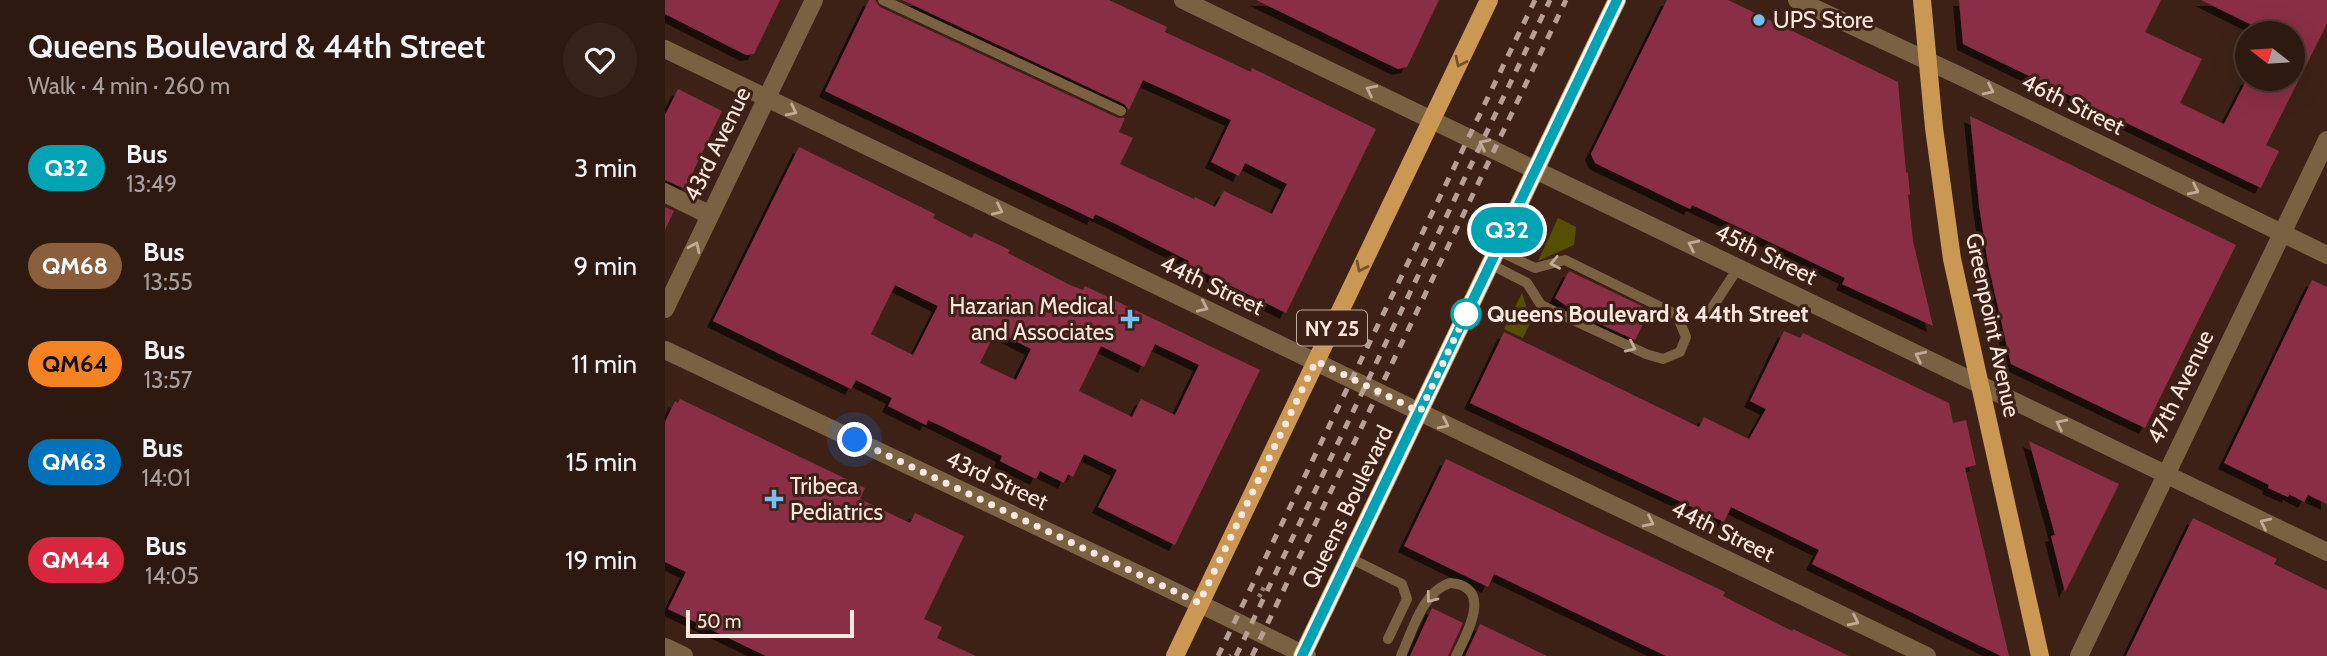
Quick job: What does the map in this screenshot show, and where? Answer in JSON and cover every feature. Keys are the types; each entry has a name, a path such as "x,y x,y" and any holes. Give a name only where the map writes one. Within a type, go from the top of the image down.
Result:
{"main road":[{"name":"NY 25","path":"1175,656 1489,0"},
{"name":"Queens Boulevard","path":"1304,655 1617,0"},
{"name":"Greenpoint Avenue","path":"1922,0 1952,259 2041,656"}],"street":[{"name":"43rd Avenue","path":"665,309 814,0"},
{"name":"45th Street","path":"1183,0 2327,552"},
{"name":"46th Street","path":"1797,0 2327,255"},
{"name":"44th Street","path":"665,49 1927,656"},
{"name":"47th Avenue","path":"2079,656 2327,140"},
{"name":"43rd Street","path":"665,350 1304,655"},
{"path":"665,647 684,656"}],"lane":[{"path":"883,0 1121,111"},
{"path":"665,188 710,215"},
{"path":"665,198 710,215"},
{"path":"1494,257 1535,268 1565,260 1677,315 1686,337 1680,352 1663,359 1646,354 1541,305 1527,283 1494,257"},
{"path":"1709,314 1738,268"},
{"path":"1350,558 1402,584 1407,599 1388,639"},
{"path":"1401,656 1426,603 1436,589 1450,583 1463,586 1469,591 1475,606 1471,624 1456,656"}],"path":[{"path":"1259,597 1264,587"}],"shaded area":[{"path":"1558,218 1576,227 1574,245 1538,261"},
{"path":"1522,293 1531,321 1523,338 1504,329"}],"building":[{"path":"665,0 780,0 754,54 746,55 665,14"},
{"path":"869,0 875,0 880,7 1118,118 1125,118 1119,132 1133,138 1120,164 1215,207 1224,191 1272,214 1287,184 1245,163 1239,176 1211,162 1231,120 1143,80 1129,110 1124,104 902,0 1109,0 1167,27 1165,32 1251,72 1252,68 1376,129 1286,313 1187,264 1189,261 1114,223 1095,214 1093,219 825,91"},
{"path":"1256,0 1439,0 1407,67 1398,69"},
{"path":"1667,0 1728,0 1898,82 1913,241 1933,326 1842,284 1845,278 1692,205 1690,209 1595,163 1591,154"},
{"path":"1959,0 2161,0 2145,32 2202,59 2180,103 2224,124 2241,91 2293,91 2266,145 2279,151 2261,188 1963,44"},
{"path":"2201,0 2327,0 2327,24 2305,68 2305,21 2244,21"},
{"path":"678,89 722,111 685,189 665,180 665,115"},
{"path":"1970,116 2236,245 2145,428 2011,364 1988,264"},
{"path":"799,147 935,214 933,218 972,238 974,233 1010,250 1008,253 1070,285 1083,290 1085,286 1260,370 1175,545 1098,507 1117,470 1084,454 1073,477 1068,474 1064,483 1040,471 1036,479 1000,461 1002,456 928,420 926,425 888,406 892,398 856,380 851,389 713,321","holes":["895,285 938,306 913,355 871,334","996,331 1031,349 1016,380 980,363","1155,344 1199,365 1175,415 1141,399 1132,417 1079,391 1101,346 1144,367"]},
{"path":"665,207 674,211 665,230"},
{"path":"1569,271 1650,310 1635,340 1578,314 1555,298"},
{"path":"2312,280 2327,287 2327,504 2308,495 2304,502 2289,494 2288,497 2224,463"},
{"path":"1784,331 1800,338 1803,333 1949,403 1953,423 1966,420 1976,465 1965,468 2009,656 2001,656 1812,564 1819,550 1731,507 1724,522 1470,403 1504,332 1699,427 1704,417 1749,439 1766,409 1750,401"},
{"path":"680,399 865,488 860,499 910,523 915,513 964,536 924,619 942,627 937,638 976,656 766,656 668,609 686,572 665,562 665,422 675,401 678,403"},
{"path":"2029,441 2119,484 2065,592 2051,536 2055,535"},
{"path":"1446,459 1725,592 1723,596 1849,656 1666,656 1494,574 1488,587 1404,546"},
{"path":"2193,518 2277,559 2274,564 2327,590 2327,656 2126,656"},
{"path":"1432,608 1463,623 1448,656 1410,656"},
{"path":"1480,624 1499,633 1547,656 1465,656"}],"railway":[{"path":"1218,656 1535,0"},
{"path":"1236,656 1550,0"},
{"path":"1252,656 1566,0"}],"bus line":[{"name":"Q32","path":"1302,656 1617,0"}],"place":[{"name":"UPS Store","path":"1759,20"},
{"name":"Queens Boulevard & 44th Street","path":"1466,314"},
{"name":"Hazarian Medical and Associates","path":"1130,319"},
{"name":"Tribeca Pediatrics","path":"774,499"}],"route":[{"path":"855,440 1199,603 1316,361 1420,412 1466,314"}]}
